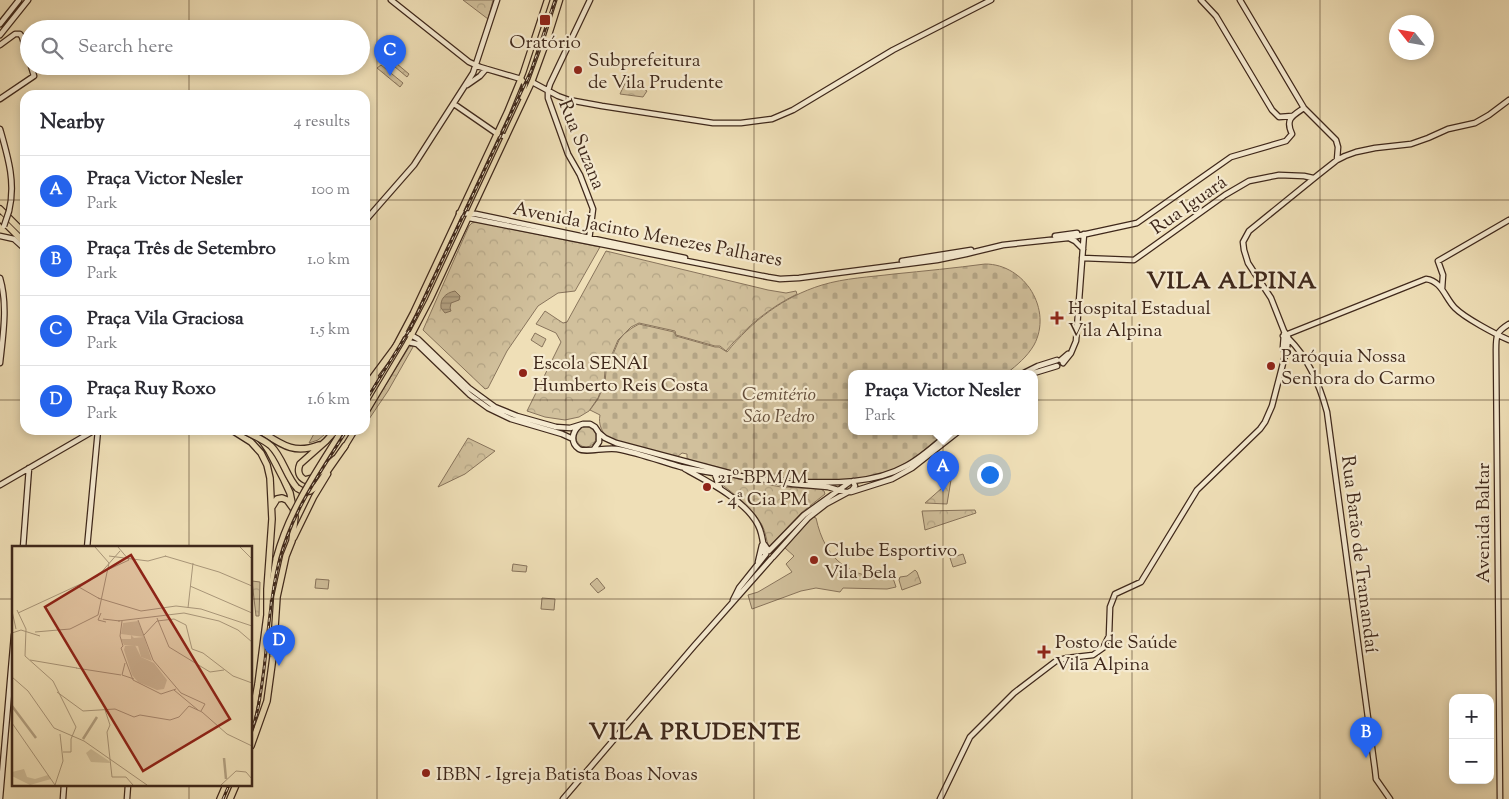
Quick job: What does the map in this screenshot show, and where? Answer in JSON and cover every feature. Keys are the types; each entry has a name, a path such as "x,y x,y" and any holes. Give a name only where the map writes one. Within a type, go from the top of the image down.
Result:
{"highway":[{"path":"0,209 20,229"},
{"path":"0,218 20,237"},
{"path":"370,381 396,345"},
{"path":"240,435 251,442 265,459 269,471 272,508 267,615 252,716"},
{"path":"253,435 271,446 297,488 304,492 314,489 345,446"},
{"path":"252,743 267,701 273,657 277,597 292,541 295,517 290,493 269,451 258,435"},
{"path":"267,435 291,448 306,449 324,444"},
{"path":"332,435 300,464 299,472 301,477 307,480 313,478 335,459"},
{"path":"272,508 275,501 279,498 287,500 294,508"},
{"path":"220,799 226,786"},
{"path":"230,799 236,786"}],"main road":[{"path":"0,24 19,0"},
{"path":"0,34 28,0"},
{"path":"390,0 469,62 476,66 521,79 525,84 525,88 516,115"},
{"path":"370,215 414,165 464,88 476,66 497,0"},
{"path":"370,387 403,334 507,112 521,79 547,0"},
{"path":"370,406 412,335 470,216 532,82 560,0"},
{"path":"548,91 590,0"},
{"path":"532,82 569,100 714,122 741,123 775,119 893,50 992,0"},
{"path":"1201,0 1223,28 1278,117 1292,116 1304,108"},
{"path":"1240,0 1304,108 1336,140 1338,147 1337,160"},
{"path":"0,45 15,34 20,34"},
{"path":"464,88 486,69"},
{"path":"0,99 34,75"},
{"name":"Rua Suzana","path":"548,91 548,98 568,154 580,175 593,208 589,240"},
{"path":"940,799 970,737 1014,693 1056,661 1093,655 1106,645 1110,630 1110,607 1115,594 1141,582 1198,490 1263,426 1272,406 1288,345 1286,335 1271,298 1248,263 1244,250 1245,238 1253,227 1337,160 1356,152 1411,144 1448,129 1475,123 1509,100"},
{"path":"454,104 496,133 506,137"},
{"path":"978,250 1003,245 1068,238 1141,222 1231,157 1286,140 1292,134 1289,126 1292,116"},
{"path":"0,132 11,171 12,198 0,236 14,239 20,244"},
{"name":"Rua Iguará","path":"1082,258 1134,260 1227,194 1249,181 1279,175 1313,178"},
{"name":"Avenida Jacinto Menezes Palhares","path":"459,213 773,278 795,278 937,260 978,250"},
{"path":"1442,289 1443,275 1438,261 1509,220"},
{"path":"978,250 1008,242 1076,233 1084,234"},
{"path":"1038,371 1059,362 1068,354 1076,337 1084,234"},
{"path":"1068,238 1075,241 1083,249"},
{"path":"0,278 4,296 0,362"},
{"path":"1286,335 1426,279 1433,281 1442,289 1458,311 1509,340"},
{"path":"1497,334 1509,324"},
{"path":"403,334 412,335 418,339 477,395 495,407 518,416 563,428 590,424 596,427 599,433 599,442 594,449"},
{"name":"Avenida Baltar","path":"1497,334 1500,799"},
{"path":"1285,354 1283,346 1286,335"},
{"name":"Rua Barão de Tramandaí","path":"1286,335 1307,363 1326,406 1376,779 1390,799"},
{"path":"408,342 417,344 470,395 488,408 511,419 562,434 572,439 580,450 615,448 715,474 824,486 848,492 883,482 906,471 926,458 954,435"},
{"path":"1288,345 1296,347"},
{"path":"1030,370 1038,366 1059,362"},
{"path":"572,439 574,431 580,426"},
{"path":"599,433 616,443 736,475"},
{"path":"0,485 87,435"},
{"path":"87,546 96,435"},
{"path":"267,615 276,558 284,532 297,503 339,435"},
{"path":"292,541 314,497 352,435"},
{"path":"787,483 852,481 882,475 906,466 947,435"},
{"path":"680,466 683,463 695,464"},
{"path":"680,466 721,490 740,505 756,522 767,553"},
{"path":"23,546 29,468"},
{"path":"710,468 713,470 721,490"},
{"path":"707,482 716,480 722,474"},
{"path":"733,600 739,588 767,553 804,515 828,496 852,481"},
{"path":"563,799 733,600 743,592 808,518 826,504 852,490 855,486 852,481"},
{"path":"824,486 828,491 828,496"},
{"path":"758,564 763,542"},
{"path":"767,553 772,553 772,558"},
{"path":"0,798 12,658"},
{"path":"63,799 64,786"},
{"path":"127,799 128,786"}],"green space":[{"path":"463,0 493,0 488,19"},
{"path":"384,53 409,74 407,77 382,56"},
{"path":"381,65 403,83 400,87 377,68"},
{"path":"627,79 647,91 643,97 620,94"},
{"path":"476,222 600,247 575,291 558,293 538,306 507,351 488,388 485,389 423,330 469,226"},
{"path":"606,251 768,290 786,293 796,291 797,294 759,318 726,351 720,346 676,335 675,331 639,323 631,327 618,340 605,371 604,382 598,398 589,411 579,417 565,420 545,417 527,411 561,342 556,333 536,324 545,311 563,323 567,322"},
{"name":"Cemitério São Pedro","path":"985,264 999,266 1012,272 1023,280 1032,291 1040,318 1039,331 1034,345 1025,357 1011,370 848,370 848,435 942,435 911,460 898,467 855,479 825,481 796,481 794,479 768,476 765,478 748,475 690,460 687,458 687,454 682,453 677,457 609,439 601,428 600,415 590,410 598,399 605,383 606,371 619,340 624,334 639,324 674,332 676,336 719,347 727,352 747,330 769,311 808,290 822,285 858,278"},
{"path":"535,333 546,339 542,347 531,340"},
{"path":"409,347 413,347 388,391 370,418 370,411"},
{"path":"582,427 590,427 596,433 596,441 590,447 582,447 576,441 576,433"},
{"path":"313,435 324,435 318,440 309,443"},
{"path":"468,438 495,451 465,474 438,487"},
{"path":"723,476 781,487 821,489 825,494 801,513 769,547 763,528 754,513 720,483 719,478"},
{"path":"951,480 947,504 925,503"},
{"path":"975,510 976,513 925,530 922,511"},
{"name":"Clube Esportivo Vila Bela","path":"813,517 816,518 826,545 833,556 842,564 852,571 864,575 893,578 896,587 887,589 843,588 840,592 816,588 801,591 752,609 748,595 758,592 792,572 786,564 794,556 785,548"},
{"path":"963,554 966,563 953,567 950,558"},
{"path":"513,564 527,566 526,572 512,571"},
{"path":"915,570 921,583 902,590 900,577 907,576"},
{"path":"597,578 605,588 598,593 590,584"},
{"path":"316,579 329,580 328,589 315,588"},
{"path":"252,581 260,582 259,616 256,616"},
{"path":"542,598 555,599 554,610 541,609"}],"shaded area":[{"path":"455,291 460,296 459,300 451,303 451,311 445,313 441,308 442,299 448,293"}],"railway":[{"path":"370,394 410,329 531,71 555,0"},
{"path":"252,729 256,717 264,669 273,591 283,547 306,495 344,435"},
{"path":"223,799 229,786"}],"place":[{"name":"Oratório","path":"545,20"},
{"name":"Subprefeitura de Vila Prudente","path":"578,70"},
{"name":"Praça Vila Graciosa","path":"390,76"},
{"name":"Hospital Estadual Vila Alpina","path":"1057,318"},
{"name":"Paróquia Nossa Senhora do Carmo","path":"1271,366"},
{"name":"Escola SENAI Humberto Reis Costa","path":"523,373"},
{"name":"21º BPM/M - 4ª Cia PM","path":"707,487"},
{"name":"Praça Victor Nesler","path":"943,492"},
{"name":"Clube Esportivo Vila Bela","path":"814,560"},
{"name":"Posto de Saúde Vila Alpina","path":"1044,652"},
{"name":"Praça Ruy Roxo","path":"279,666"},
{"name":"Praça Três de Setembro","path":"1366,758"},
{"name":"IBBN - Igreja Batista Boas Novas","path":"426,773"}],"district":[{"name":"VILA ALPINA","path":"1232,280"},
{"name":"VILA PRUDENTE","path":"695,731"}]}
